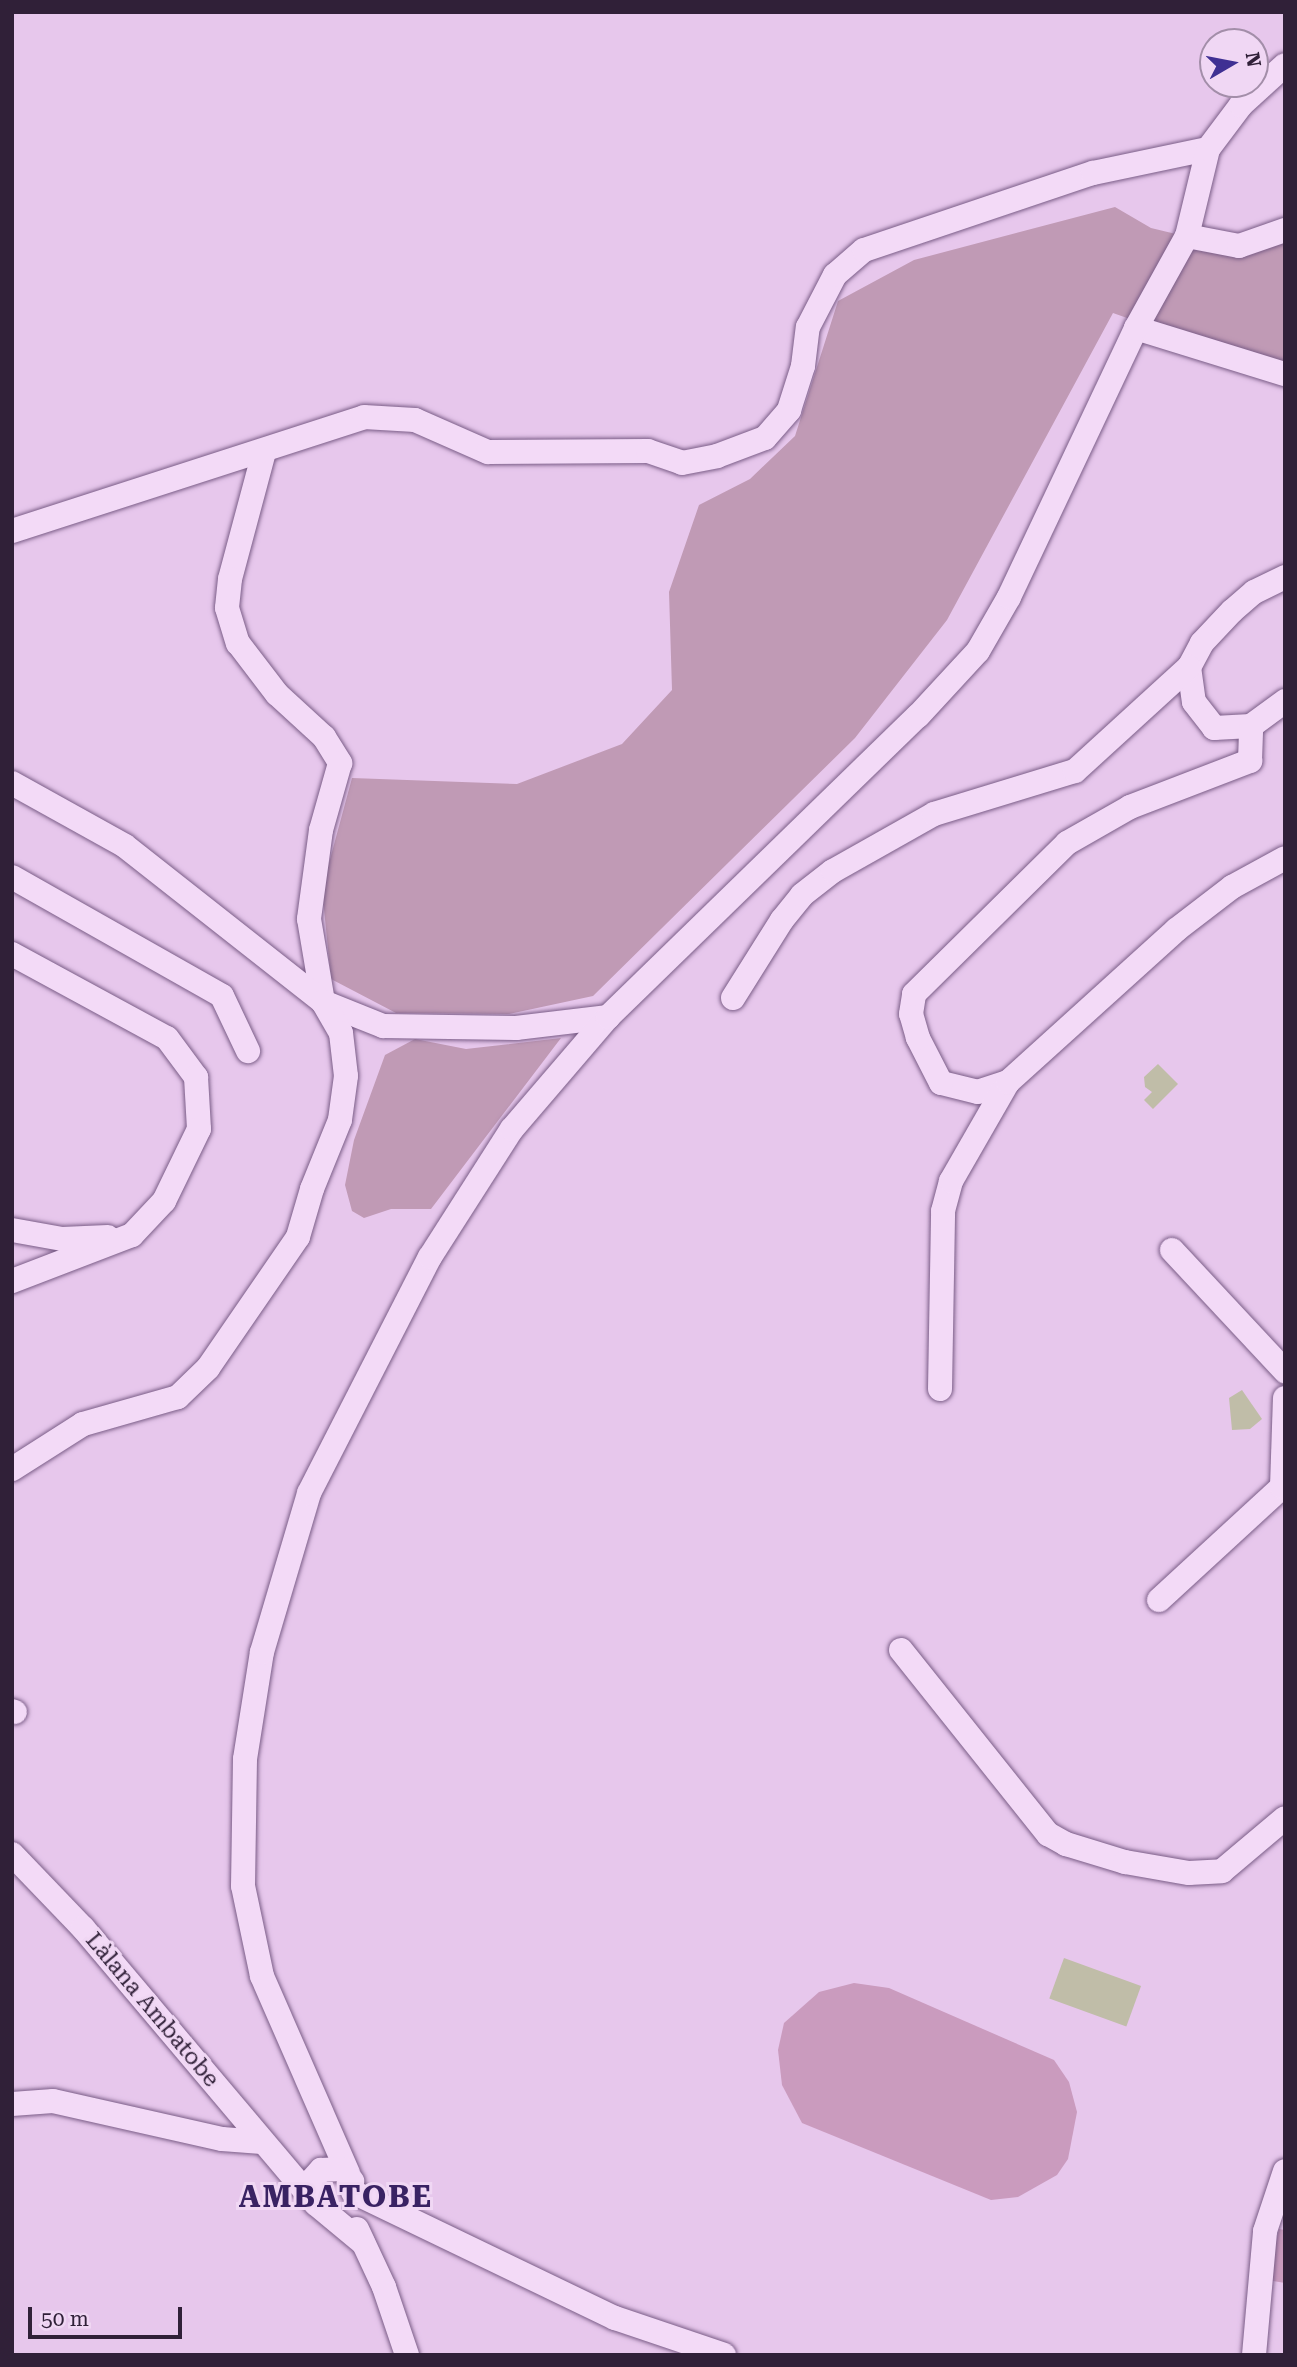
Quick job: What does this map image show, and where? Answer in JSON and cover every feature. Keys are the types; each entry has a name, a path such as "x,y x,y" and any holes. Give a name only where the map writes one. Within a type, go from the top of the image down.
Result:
{"street":[{"path":"407,2355 363,2243 350,2190 328,2128 262,1976 243,1886 245,1759 262,1652 309,1493 430,1257 512,1129 608,1017 918,716 978,651 1027,560 1136,328 1187,236 1208,149 1241,105 1285,65"},
{"path":"12,531 264,452 365,417 415,419 488,452 648,451 682,463 717,456 765,438 789,410 803,366 808,327 835,275 864,250 1093,173 1208,149"},
{"path":"1187,236 1239,246 1285,229"},
{"path":"1136,328 1285,374"},
{"path":"12,1469 83,1424 130,1408 164,1403 193,1387 298,1237 312,1189 340,1120 346,1076 341,1032 323,1002 309,919 321,830 340,763 324,737 277,694 238,643 228,608 230,579 264,452"},
{"path":"733,998 782,920 833,871 934,814 1050,782 1075,771 1189,667 1202,643 1232,611 1254,592 1285,577"},
{"path":"1189,667 1194,702 1214,728 1251,726 1285,701"},
{"path":"1008,1082 978,1092 941,1083 918,1038 911,1014 914,994 1067,843 1129,807 1250,761 1251,726"},
{"path":"12,782 125,846 323,1002 383,1026 516,1028 608,1017"},
{"path":"940,1389 943,1211 951,1181 1008,1082 1196,914 1253,873 1285,858"},
{"path":"12,877 222,996 248,1051"},
{"path":"12,954 167,1038 196,1077 199,1129 185,1165 164,1201 132,1235 18,1275"},
{"path":"12,1230 62,1239 132,1235"},
{"path":"1172,1250 1285,1371"},
{"path":"1159,1600 1283,1488 1285,1398"},
{"path":"901,1650 1048,1834 1066,1844 1150,1867 1189,1874 1222,1871 1285,1818"},
{"name":"Làlana Ambatobe","path":"12,1854 83,1928 262,2142 290,2169 318,2187 337,2210 350,2190 335,2167 318,2187"},
{"path":"12,2104 53,2101 222,2139 262,2142"},
{"path":"328,2128 318,2187 363,2243"},
{"path":"1254,2355 1265,2231 1285,2171"},
{"path":"350,2190 615,2318 724,2355"}],"shaded area":[{"path":"1115,207 1151,228 1238,249 1285,230 1285,374 1113,313 947,620 855,738 593,996 509,1014 396,1013 331,979 322,889 352,778 517,784 622,744 672,690 669,592 699,505 750,479 795,436 838,301 914,260"},
{"path":"561,1038 431,1209 391,1209 364,1218 352,1211 345,1185 354,1140 385,1055 415,1039 466,1049"},
{"path":"1158,1064 1178,1084 1153,1109 1144,1100 1152,1092 1145,1087 1144,1077"},
{"path":"1242,1390 1262,1419 1250,1429 1232,1430 1229,1398"},
{"path":"1064,1958 1141,1986 1126,2026 1049,1998"},
{"path":"854,1983 889,1988 1054,2060 1069,2082 1077,2112 1068,2159 1057,2175 1018,2197 991,2200 802,2123 782,2085 778,2050 784,2023 819,1992"},
{"path":"1279,2229 1285,2230 1285,2283 1267,2280"}],"district":[{"name":"AMBATOBE","path":"336,2197"}]}
